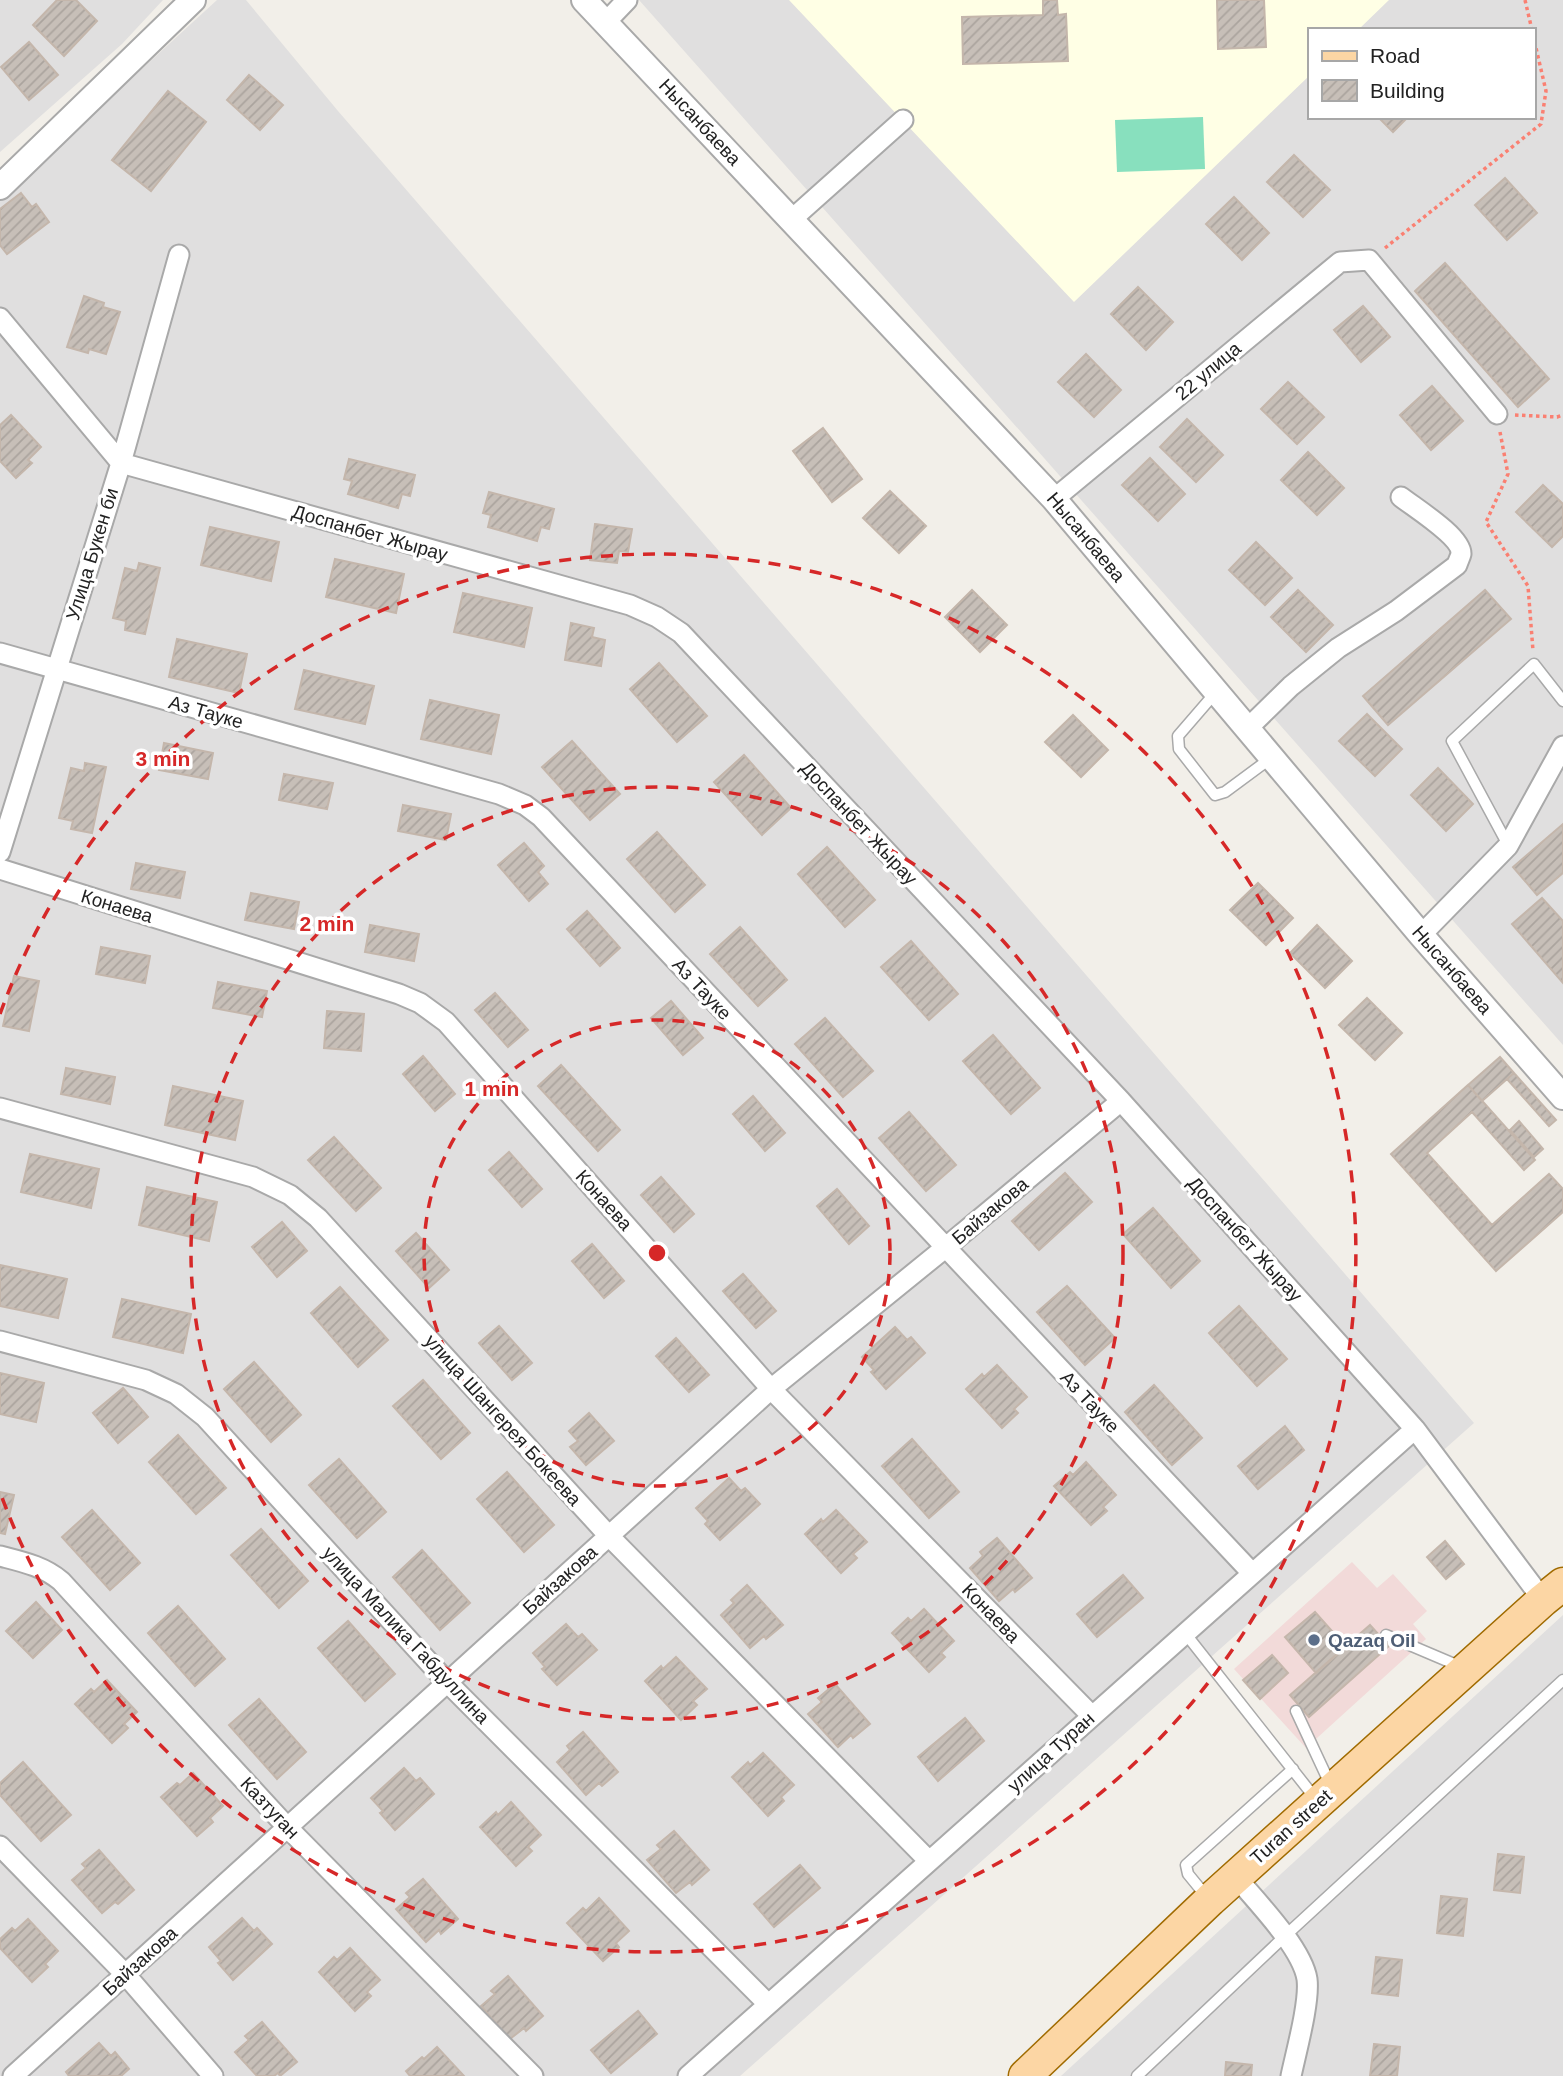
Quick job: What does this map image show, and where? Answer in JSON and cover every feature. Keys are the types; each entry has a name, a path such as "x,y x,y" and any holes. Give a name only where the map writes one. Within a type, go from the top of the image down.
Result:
{"main road":[{"name":"Turan street","path":"1025,2076 1210,1900 1553,1592"}],"street":[{"path":"0,187 193,0"},
{"name":"Нысанбаева","path":"584,0 1054,499 1421,935 1563,1097"},
{"path":"606,23 626,0"},
{"path":"791,220 903,120"},
{"name":"Улица Букен би","path":"0,852 121,463 179,255"},
{"path":"1369,260 1497,414"},
{"name":"22 улица","path":"1054,499 1340,262 1369,260"},
{"path":"0,318 121,463"},
{"name":"Доспанбет Жырау","path":"121,463 631,605 657,617 681,633 1121,1101 1415,1429 1553,1592"},
{"path":"1247,729 1291,687 1338,648 1396,611 1457,565 1461,554 1457,543 1445,530 1401,498"},
{"name":"Аз Тауке","path":"0,653 499,794 525,805 551,827 1252,1573"},
{"path":"1421,935 1508,846 1563,746"},
{"name":"Конаева","path":"0,869 399,994 420,1003 446,1022 771,1388 1092,1716"},
{"name":"Байзакова","path":"13,2076 771,1388 1121,1101"},
{"name":"улица Шангерея Бокеева","path":"0,1108 253,1177 290,1195 318,1218 609,1536 929,1861"},
{"name":"улица Малика Габдуллина","path":"0,1341 145,1380 176,1394 205,1417 447,1682 768,2004"},
{"name":"улица Туран","path":"688,2076 1415,1429"},
{"name":"Казтуган","path":"0,1556 41,1567 61,1581 287,1827 533,2076"},
{"path":"0,1846 125,1974 214,2076"},
{"path":"1236,1877 1285,1936 1303,1963 1307,1982 1305,2004 1292,2076"}],"lane":[{"path":"1508,846 1452,741 1534,663 1563,701"},
{"path":"1216,692 1178,736 1179,749 1215,795 1225,792 1272,758"},
{"path":"1185,1633 1293,1769 1326,1796"},
{"path":"1385,1634 1466,1670"},
{"path":"1137,2076 1563,1680"},
{"path":"1296,1711 1326,1796"},
{"path":"1210,1900 1188,1874 1186,1865 1293,1769"}],"path":[{"path":"1525,0 1532,28"},
{"path":"1369,260 1541,124 1546,91 1535,44"},
{"path":"1534,663 1528,586 1486,522 1508,474 1497,414 1563,415"}],"shaded area":[{"path":"0,0 163,0 122,44 0,152"},
{"path":"217,0 246,0 338,111 1474,1423 740,2076 0,2076 0,199"},
{"path":"639,0 1563,0 1563,1045"},
{"path":"789,0 1389,0 1360,28 1308,28 1308,77 1074,302"},
{"path":"1352,1562 1377,1588 1393,1574 1427,1611 1413,1624 1426,1639 1306,1748 1234,1669"},
{"path":"1563,1615 1563,2076 1061,2076"}],"green space":[{"path":"1203,117 1205,169 1117,172 1115,120"}],"building":[{"path":"57,0 76,0 97,21 64,56 33,25"},
{"path":"1043,0 1057,0 1058,15 1066,14 1068,61 963,64 962,17 1043,15"},
{"path":"1217,0 1264,0 1266,47 1218,49"},
{"path":"29,42 58,75 29,100 1,67"},
{"path":"249,75 283,105 260,130 227,100"},
{"path":"168,91 206,122 151,191 112,160"},
{"path":"1380,119 1406,119 1393,132"},
{"path":"1294,155 1330,190 1303,217 1267,182"},
{"path":"1505,178 1537,213 1507,240 1475,205"},
{"path":"21,193 32,207 36,204 49,222 7,254 0,245 0,209"},
{"path":"1234,197 1269,233 1242,260 1206,224"},
{"path":"1445,263 1549,379 1518,407 1415,291"},
{"path":"1138,287 1173,322 1146,350 1111,314"},
{"path":"84,296 104,303 103,307 120,312 106,354 89,349 88,353 67,347"},
{"path":"1363,306 1390,337 1361,362 1334,330"},
{"path":"1086,354 1121,390 1094,417 1058,382"},
{"path":"1288,382 1324,417 1297,444 1261,409"},
{"path":"1432,386 1463,421 1431,450 1400,415"},
{"path":"11,415 41,447 28,460 32,463 16,478 0,461 0,425"},
{"path":"1187,419 1223,455 1196,482 1160,447"},
{"path":"823,428 862,479 832,502 793,451"},
{"path":"1308,452 1344,488 1317,515 1281,480"},
{"path":"1150,458 1185,494 1158,521 1122,485"},
{"path":"349,459 415,475 410,496 402,494 398,508 348,494 352,481 344,479"},
{"path":"1543,485 1563,504 1563,536 1552,547 1516,512"},
{"path":"890,491 926,526 899,553 863,518"},
{"path":"489,492 554,509 549,529 541,527 537,541 488,527 491,515 483,513"},
{"path":"595,524 632,529 628,552 619,551 617,563 590,560"},
{"path":"210,527 279,542 271,581 201,565"},
{"path":"1256,542 1292,578 1265,605 1229,570"},
{"path":"335,559 404,574 396,613 326,597"},
{"path":"139,563 160,568 145,634 125,630 126,621 113,618 125,568 137,571"},
{"path":"972,590 1007,625 980,652 945,617"},
{"path":"1298,590 1333,625 1306,652 1271,617"},
{"path":"1485,590 1511,619 1388,725 1363,696"},
{"path":"463,593 532,608 524,647 454,632"},
{"path":"571,623 594,628 592,637 605,640 601,666 565,660"},
{"path":"177,639 247,654 239,693 169,677"},
{"path":"659,663 707,716 677,742 630,689"},
{"path":"304,670 374,686 365,724 295,709"},
{"path":"430,700 499,715 491,754 421,739"},
{"path":"1367,714 1402,749 1375,776 1339,741"},
{"path":"1073,715 1108,750 1081,777 1045,742"},
{"path":"572,741 620,794 590,820 542,767"},
{"path":"164,743 213,753 208,779 159,770"},
{"path":"744,755 791,808 762,835 714,782"},
{"path":"85,763 106,767 92,833 71,829 73,821 59,818 71,768 84,771"},
{"path":"1438,768 1473,804 1446,831 1411,795"},
{"path":"284,774 333,783 327,809 279,800"},
{"path":"403,805 451,814 446,840 398,831"},
{"path":"1563,824 1563,873 1537,895 1513,867"},
{"path":"657,832 705,885 675,912 627,859"},
{"path":"524,843 544,866 538,872 548,884 529,901 498,865"},
{"path":"827,847 875,900 845,927 798,874"},
{"path":"136,863 185,872 180,898 131,889"},
{"path":"1258,883 1293,918 1266,945 1230,910"},
{"path":"251,893 299,902 294,929 245,920"},
{"path":"1542,898 1563,921 1563,983 1512,924"},
{"path":"587,911 620,948 600,966 567,929"},
{"path":"370,925 419,934 414,961 365,952"},
{"path":"1317,925 1352,961 1325,988 1290,953"},
{"path":"740,927 787,980 758,1006 710,954"},
{"path":"911,941 958,994 929,1020 881,967"},
{"path":"101,947 150,956 145,983 96,974"},
{"path":"14,976 39,981 29,1031 3,1026"},
{"path":"218,982 267,991 262,1017 213,1008"},
{"path":"495,993 528,1030 508,1047 475,1010"},
{"path":"1367,998 1402,1033 1375,1060 1339,1025"},
{"path":"671,1001 703,1038 683,1055 651,1018"},
{"path":"327,1011 364,1014 361,1051 324,1048"},
{"path":"825,1018 873,1071 843,1097 795,1044"},
{"path":"993,1035 1040,1088 1011,1114 963,1061"},
{"path":"423,1056 455,1094 435,1111 403,1074"},
{"path":"1500,1057 1514,1073 1482,1101 1468,1085"},
{"path":"561,1065 620,1130 598,1151 538,1086"},
{"path":"66,1068 115,1077 110,1104 61,1094"},
{"path":"1514,1073 1556,1120 1549,1126 1507,1079"},
{"path":"1468,1085 1535,1160 1524,1170 1472,1112 1427,1153 1492,1225 1549,1174 1563,1189 1563,1212 1496,1271 1391,1154"},
{"path":"173,1086 243,1101 235,1140 165,1125"},
{"path":"753,1096 785,1133 765,1151 733,1114"},
{"path":"909,1112 956,1165 926,1191 879,1138"},
{"path":"1519,1121 1543,1149 1534,1157 1510,1130"},
{"path":"334,1137 381,1188 356,1211 308,1160"},
{"path":"509,1152 542,1189 522,1207 489,1170"},
{"path":"30,1154 99,1169 91,1208 21,1192"},
{"path":"1065,1173 1092,1202 1039,1250 1012,1221"},
{"path":"661,1177 694,1214 674,1232 641,1195"},
{"path":"147,1187 217,1202 209,1241 139,1225"},
{"path":"837,1189 869,1226 849,1244 817,1206"},
{"path":"1153,1208 1200,1261 1171,1288 1123,1234"},
{"path":"282,1222 307,1251 277,1277 252,1247"},
{"path":"416,1233 449,1270 429,1288 396,1251"},
{"path":"592,1244 624,1281 604,1298 572,1261"},
{"path":"0,1265 67,1279 58,1318 0,1306"},
{"path":"743,1274 776,1311 756,1328 723,1291"},
{"path":"1067,1286 1115,1338 1085,1365 1037,1312"},
{"path":"340,1287 388,1340 358,1367 311,1313"},
{"path":"122,1299 191,1314 183,1353 113,1337"},
{"path":"1239,1306 1287,1359 1257,1386 1209,1333"},
{"path":"499,1326 532,1363 512,1380 479,1343"},
{"path":"895,1327 907,1340 911,1337 925,1353 886,1389 862,1357"},
{"path":"676,1338 709,1375 689,1392 656,1356"},
{"path":"254,1362 301,1415 271,1442 224,1389"},
{"path":"997,1365 1027,1397 1014,1409 1018,1413 1002,1428 966,1389"},
{"path":"0,1373 44,1383 36,1422 0,1414"},
{"path":"423,1380 470,1433 441,1459 393,1406"},
{"path":"1154,1385 1202,1438 1172,1465 1125,1412"},
{"path":"123,1388 148,1417 118,1443 93,1413"},
{"path":"589,1413 614,1441 586,1465 570,1447 578,1441 569,1431"},
{"path":"1285,1426 1304,1450 1258,1489 1238,1466"},
{"path":"178,1435 226,1488 196,1514 149,1462"},
{"path":"912,1439 959,1492 929,1518 882,1466"},
{"path":"339,1459 386,1512 357,1538 309,1485"},
{"path":"1086,1462 1116,1495 1103,1507 1107,1511 1091,1525 1054,1486 1070,1472 1073,1475"},
{"path":"507,1472 554,1525 524,1552 477,1499"},
{"path":"729,1478 741,1491 745,1488 760,1504 720,1540 705,1524 708,1521 696,1508"},
{"path":"0,1492 14,1495 5,1534 0,1533"},
{"path":"92,1510 140,1563 110,1590 62,1537"},
{"path":"836,1510 867,1542 853,1554 857,1558 841,1573 805,1534"},
{"path":"261,1529 308,1581 279,1608 231,1555"},
{"path":"997,1538 1032,1578 999,1601 970,1568 983,1556 980,1552"},
{"path":"1445,1541 1464,1564 1446,1579 1427,1557"},
{"path":"422,1550 470,1603 440,1630 393,1577"},
{"path":"1123,1575 1143,1598 1097,1637 1077,1614"},
{"path":"747,1585 783,1625 750,1648 721,1615 734,1603 731,1600"},
{"path":"36,1602 62,1630 33,1658 6,1631"},
{"path":"178,1606 225,1659 195,1686 148,1633"},
{"path":"924,1609 954,1641 941,1653 945,1657 929,1672 892,1633 908,1618 911,1621"},
{"path":"1315,1612 1346,1647 1316,1673 1285,1637"},
{"path":"348,1621 395,1674 365,1701 318,1648"},
{"path":"566,1624 578,1637 582,1634 597,1650 557,1685 542,1669 545,1667 533,1653"},
{"path":"1370,1625 1389,1646 1309,1717 1290,1695"},
{"path":"1272,1655 1288,1673 1260,1699 1243,1680"},
{"path":"676,1657 707,1689 693,1701 697,1705 681,1720 645,1681"},
{"path":"107,1680 137,1712 124,1724 128,1728 112,1743 75,1704 91,1689 94,1692"},
{"path":"835,1684 870,1724 853,1738 851,1735 838,1747 808,1714 822,1702 818,1698"},
{"path":"259,1699 306,1752 277,1779 229,1725"},
{"path":"965,1718 984,1741 938,1781 918,1757"},
{"path":"583,1732 618,1772 602,1786 599,1783 586,1795 557,1762 570,1750 567,1746"},
{"path":"763,1753 794,1785 781,1797 784,1801 768,1816 732,1777"},
{"path":"23,1762 71,1815 41,1841 0,1795 0,1783"},
{"path":"404,1768 416,1781 420,1778 434,1794 395,1830 371,1798"},
{"path":"193,1773 223,1806 210,1818 213,1822 197,1836 161,1797"},
{"path":"511,1802 541,1835 528,1847 532,1851 516,1866 480,1827"},
{"path":"674,1831 709,1870 692,1885 690,1882 676,1893 647,1860 661,1849 657,1845"},
{"path":"99,1850 134,1890 102,1913 72,1880 86,1868 82,1864"},
{"path":"1498,1854 1524,1857 1520,1893 1494,1890"},
{"path":"800,1865 820,1888 774,1927 754,1904"},
{"path":"423,1879 458,1919 441,1934 439,1930 426,1942 396,1909 410,1897 406,1893"},
{"path":"1441,1896 1467,1899 1463,1936 1437,1933"},
{"path":"599,1898 629,1931 616,1943 619,1947 603,1961 567,1923 583,1908 586,1911"},
{"path":"242,1918 254,1931 257,1928 272,1944 233,1980 218,1963 221,1961 209,1947"},
{"path":"28,1919 58,1951 45,1964 48,1967 32,1982 0,1948 0,1939 12,1928 15,1931"},
{"path":"350,1948 380,1980 367,1992 371,1996 355,2011 319,1972 334,1957 337,1960"},
{"path":"1376,1957 1402,1960 1398,1996 1372,1993"},
{"path":"508,1976 543,2016 526,2031 524,2028 510,2039 481,2006 495,1994 491,1991"},
{"path":"638,2011 657,2034 611,2073 591,2050"},
{"path":"262,2022 297,2062 280,2076 278,2073 274,2076 257,2076 235,2052 249,2040 245,2036"},
{"path":"99,2043 111,2056 115,2052 129,2069 121,2076 69,2076 66,2072"},
{"path":"1374,2044 1400,2047 1397,2076 1370,2076"},
{"path":"437,2047 464,2076 410,2076 406,2071"},
{"path":"1226,2062 1252,2065 1251,2076 1225,2076"}],"place":[{"name":"Qazaq Oil","path":"1314,1640"}]}
